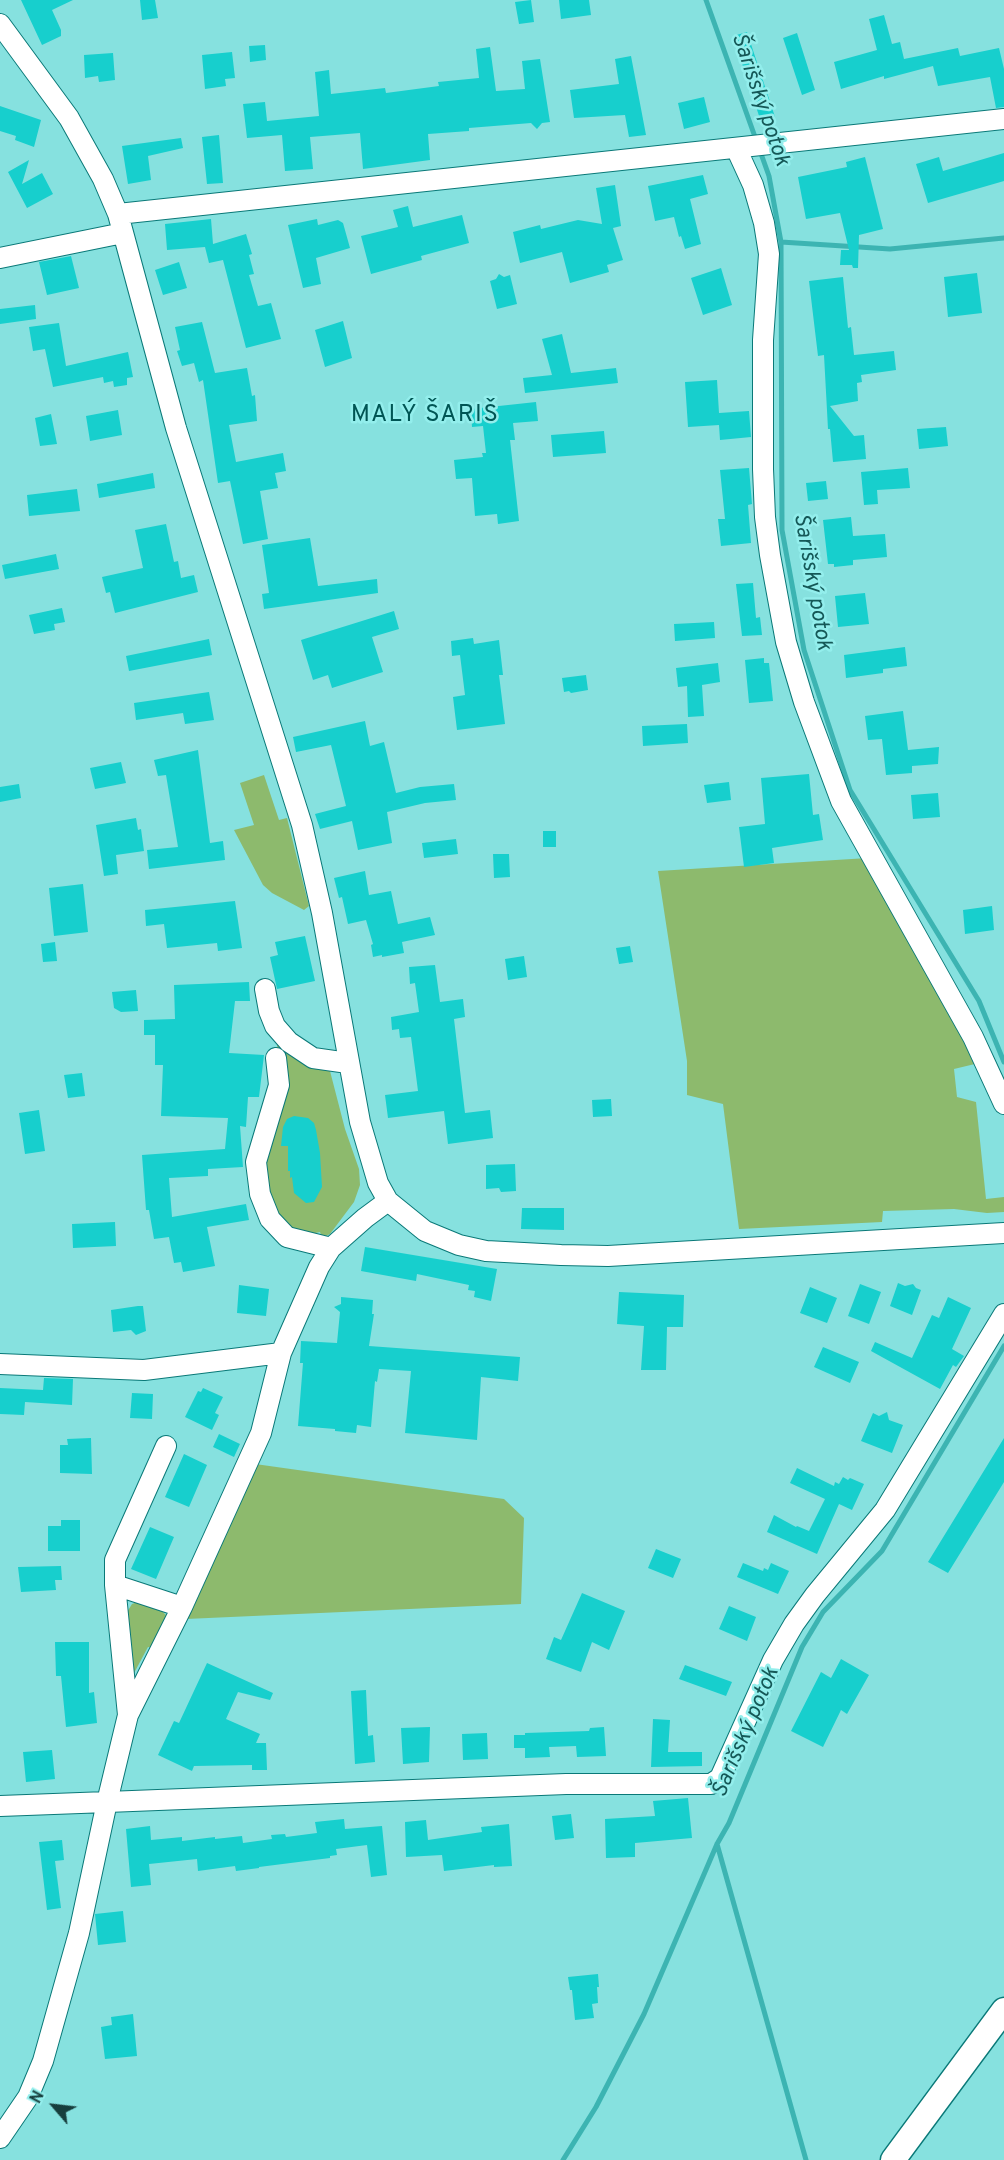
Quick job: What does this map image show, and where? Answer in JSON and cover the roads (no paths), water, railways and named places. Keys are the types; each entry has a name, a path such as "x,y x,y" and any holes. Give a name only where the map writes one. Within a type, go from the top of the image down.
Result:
{"main road":[{"path":"893,2160 1004,2010"}],"street":[{"path":"0,24 69,118 103,179 121,224 176,428 302,825 322,913 360,1122 378,1183 388,1201 425,1231 459,1245 486,1251 561,1255 608,1256 1004,1233"},
{"path":"0,258 121,224 1004,118"},
{"path":"750,147 753,185 764,223 769,254 763,340 763,481 770,555 786,642 804,702 841,801 974,1037 1004,1104"},
{"path":"265,989 269,1011 275,1026 289,1042 313,1058 348,1064"},
{"path":"276,1058 279,1085 256,1162 260,1194 270,1220 287,1237 331,1248"},
{"path":"0,2138 28,2097 43,2061 79,1933 128,1715 182,1607 261,1433 281,1353 319,1267 331,1248 388,1201"},
{"path":"0,1806 566,1784 711,1784 720,1779 773,1660 794,1624 822,1586 885,1510 1004,1314"},
{"path":"0,1364 144,1370 281,1353"},
{"path":"128,1715 115,1584 115,1560 166,1446"},
{"path":"115,1584 182,1607"}],"waterway":[{"name":"Šarišský potok","path":"706,0 769,176 781,242 782,530 804,650 850,790 979,1001 1004,1062"},
{"path":"781,242 890,249 1004,238"},
{"name":"Šarišský potok","path":"563,2160 596,2107 644,2014 717,1844 729,1823 802,1647 823,1612 882,1551 1004,1346"},
{"path":"717,1844 806,2160"}],"district":[{"name":"MALÝ ŠARIŠ","path":"425,416"}]}
